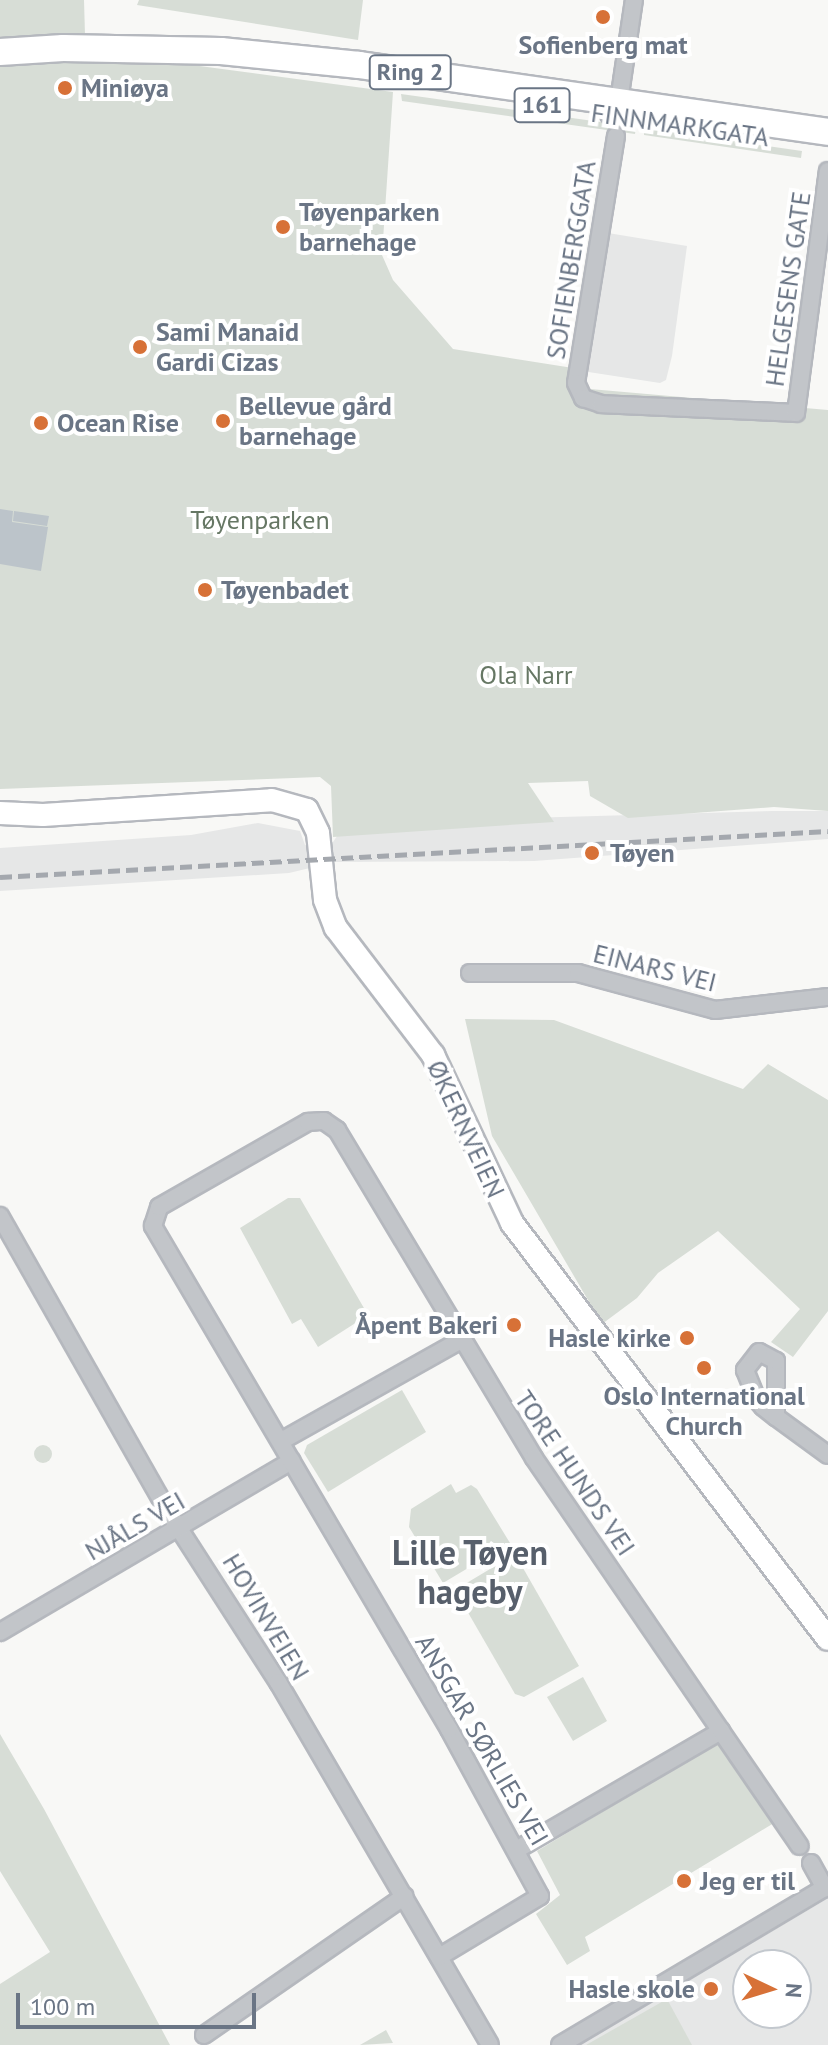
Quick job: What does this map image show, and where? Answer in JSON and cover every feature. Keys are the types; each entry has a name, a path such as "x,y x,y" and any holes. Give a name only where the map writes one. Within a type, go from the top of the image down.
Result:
{"main road":[{"name":"FINNMARKGATA","path":"0,52 78,48 359,65 615,117 828,132"},
{"name":"FINNMARKGATA","path":"199,53 615,117 828,146"},
{"name":"ØKERNVEIEN","path":"0,813 43,815 272,800 307,810 318,833 325,900 336,928 433,1055 512,1223 828,1639"}],"street":[{"name":"SOFIENBERGGATA","path":"634,0 577,392 601,404 774,416 796,413"},
{"name":"HELGESENS GATE","path":"796,413 828,171"},
{"name":"EINARS VEI","path":"470,973 578,973 715,1010 828,997"},
{"name":"TORE HUNDS VEI","path":"154,1216 159,1207 308,1122 324,1121 337,1130 459,1341 800,1846"},
{"name":"HOVINVEIEN","path":"0,1216 167,1510 183,1527 405,1896 490,2045"},
{"name":"ANSGAR SØRLIES VEI","path":"154,1216 153,1226 518,1849 540,1896 439,1957"},
{"path":"281,1441 459,1341"},
{"path":"776,1417 828,1455"},
{"name":"NJÅLS VEI","path":"0,1632 292,1461"},
{"path":"518,1849 721,1731"},
{"path":"560,2045 827,1887 811,1863"},
{"path":"204,2035 405,1896"}],"shaded area":[{"path":"608,233 687,246 672,356 666,380 660,383 582,371"},
{"path":"0,509 13,511 12,522 48,527 41,571 0,564"},
{"path":"14,511 49,516 47,526 13,521"},
{"path":"828,811 828,839 534,861 335,862 289,873 0,891 0,848 191,835 258,823 300,831 305,845 333,842 346,823"},
{"name":"Hasle skole","path":"828,1898 828,2045 578,2045 732,1954 732,2029 812,2029 812,1949 741,1949"}],"green space":[{"path":"0,0 84,0 85,35 0,40"},
{"path":"139,0 363,0 358,40 137,5"},
{"name":"Tøyenparken","path":"80,60 177,63 393,92 382,255 393,280 453,349 573,368 590,389 828,410 828,811 774,807 628,818 590,796 588,781 528,783 554,822 333,837 331,786 320,777 0,789 0,64"},
{"path":"401,94 636,127 635,134 402,101"},
{"path":"644,128 802,151 801,158 644,135"},
{"path":"465,1019 554,1020 743,1089 768,1064 828,1100 828,1311 793,1357 771,1342 800,1309 718,1231 658,1273 637,1298 602,1324 492,1136"},
{"path":"288,1198 300,1198 368,1315 318,1347 301,1319 292,1324 240,1228"},
{"path":"402,1390 426,1432 328,1492 304,1453 307,1445"},
{"path":"39,1445 47,1445 52,1454 50,1461 39,1463 34,1458 34,1450"},
{"path":"451,1484 456,1493 471,1485 477,1489 510,1543 443,1583 409,1527 411,1509"},
{"path":"515,1554 579,1666 524,1697 515,1694 455,1590"},
{"path":"583,1677 607,1721 573,1741 547,1697"},
{"path":"0,1734 44,1809 170,2045 0,2045 0,1984 50,1952 0,1871"},
{"path":"717,1743 774,1823 585,1937 590,1951 567,1965 536,1914 560,1895 537,1851"},
{"path":"667,1999 692,2045 586,2045"},
{"path":"386,2030 393,2043 360,2045"}],"railway":[{"path":"0,877 828,831"}],"place":[{"name":"Sofienberg mat","path":"603,17"},
{"name":"Miniøya","path":"65,88"},
{"name":"Tøyenparken barnehage","path":"283,227"},
{"name":"Sami Manaid Gardi Cizas","path":"140,347"},
{"name":"Bellevue gård barnehage","path":"223,421"},
{"name":"Ocean Rise","path":"41,423"},
{"name":"Tøyenbadet","path":"205,590"},
{"name":"Tøyen","path":"592,853"},
{"name":"Åpent Bakeri","path":"514,1325"},
{"name":"Hasle kirke","path":"687,1338"},
{"name":"Oslo International Church","path":"704,1368"},
{"name":"Jeg er til","path":"684,1881"},
{"name":"Hasle skole","path":"711,1989"}],"district":[{"name":"Lille Tøyen hageby","path":"470,1572"}],"park label":[{"name":"Ola Narr","path":"526,675"}]}
